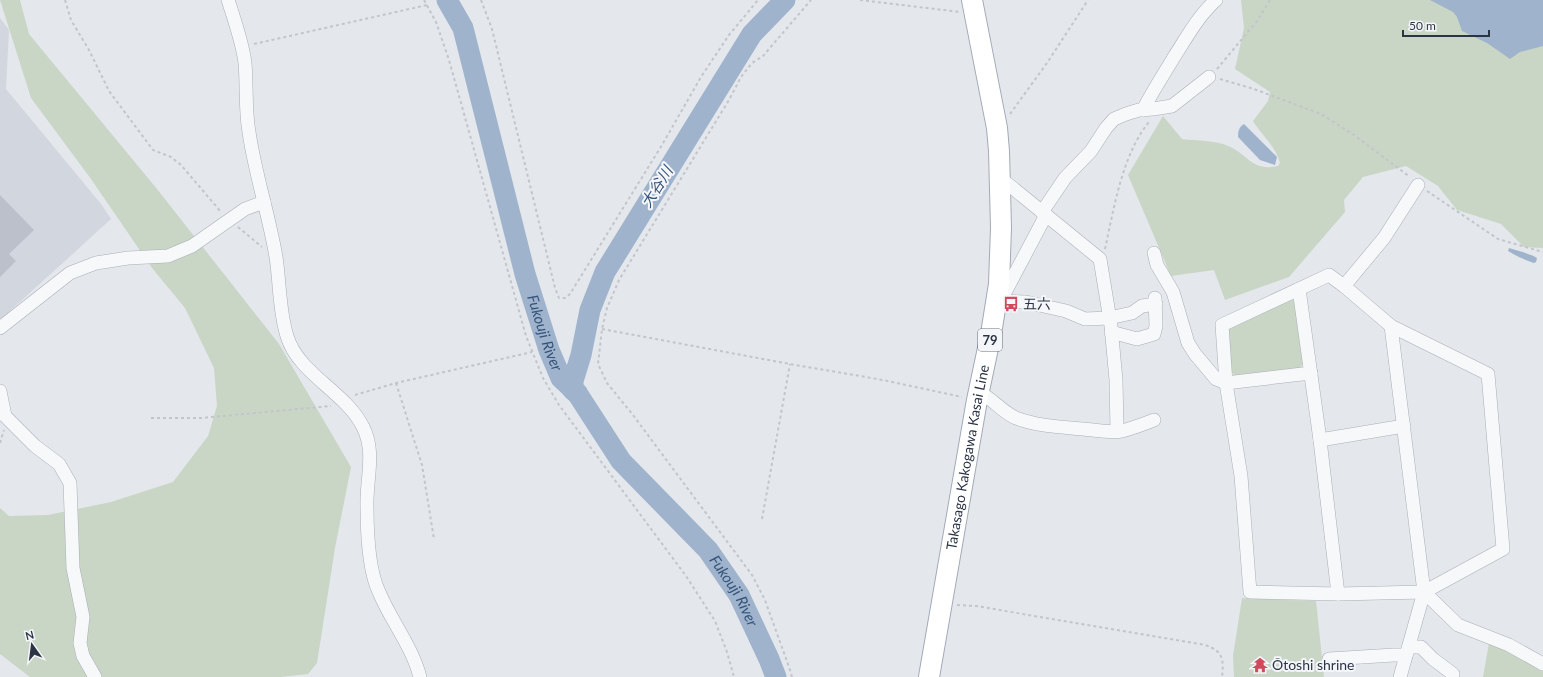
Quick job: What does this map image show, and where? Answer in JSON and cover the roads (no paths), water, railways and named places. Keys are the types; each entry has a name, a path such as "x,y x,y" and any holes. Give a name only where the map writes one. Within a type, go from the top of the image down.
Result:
{"main road":[{"name":"Takasago Kakogawa Kasai Line","path":"929,677 978,396 999,300 1001,256 1000,181 997,128 973,7"}],"street":[{"path":"228,0 245,61 249,132 274,249 287,338 305,366 355,414 364,428 370,448 370,473 367,504 371,565 378,591 412,654 420,677"},
{"path":"1143,110 1193,26 1206,9 1216,0"},
{"path":"1111,332 1137,339 1154,334 1156,326 1156,301 1142,306 1132,313 1109,318 1085,319 1066,311 1049,307 1026,302 999,300 1044,213 1065,178 1091,151 1106,128 1114,119 1126,114 1143,110 1172,106 1209,76"},
{"path":"1000,181 1005,182 1100,259 1111,332 1116,380 1117,431"},
{"path":"1344,286 1384,238 1418,185"},
{"path":"0,328 70,274 96,263 128,258 168,256 192,246 245,209 264,202"},
{"path":"1154,253 1157,264 1173,292 1188,343 1195,354 1216,379 1226,383 1311,373"},
{"path":"1329,275 1391,326 1488,374 1503,549 1424,592 1338,594 1250,592 1241,476 1226,383 1222,325 1299,289 1329,275"},
{"path":"1299,289 1320,440 1338,594"},
{"path":"1391,326 1424,592 1400,677"},
{"path":"0,391 5,416 34,446 60,464 70,483 73,568 83,617 80,643 83,656 95,677"},
{"path":"978,396 989,397 1009,414 1018,418 1062,428 1104,432 1117,431 1154,420"},
{"path":"1320,440 1404,426"},
{"path":"1424,592 1458,625 1509,645 1543,664"},
{"path":"1329,659 1394,655 1421,647 1433,659 1453,674"}],"water":[{"path":"1430,0 1543,0 1543,46 1520,52 1510,59 1487,43 1462,31 1457,17 1453,12"},
{"path":"1244,124 1277,157 1275,165 1260,160 1238,137 1239,129"},
{"path":"1509,248 1534,256 1537,258 1536,262 1534,263 1514,255 1508,251"}],"waterway":[{"name":"Fukouji River","path":"447,0 463,28 525,274 549,350 561,378 577,393 621,461 708,550 739,595 776,677"},
{"name":"大谷川","path":"577,393 573,390 573,381 581,355 590,310 605,272 752,34 785,0"}],"place":[{"name":"五六","path":"1011,304"},
{"name":"Ōtoshi shrine","path":"1260,665"}]}
